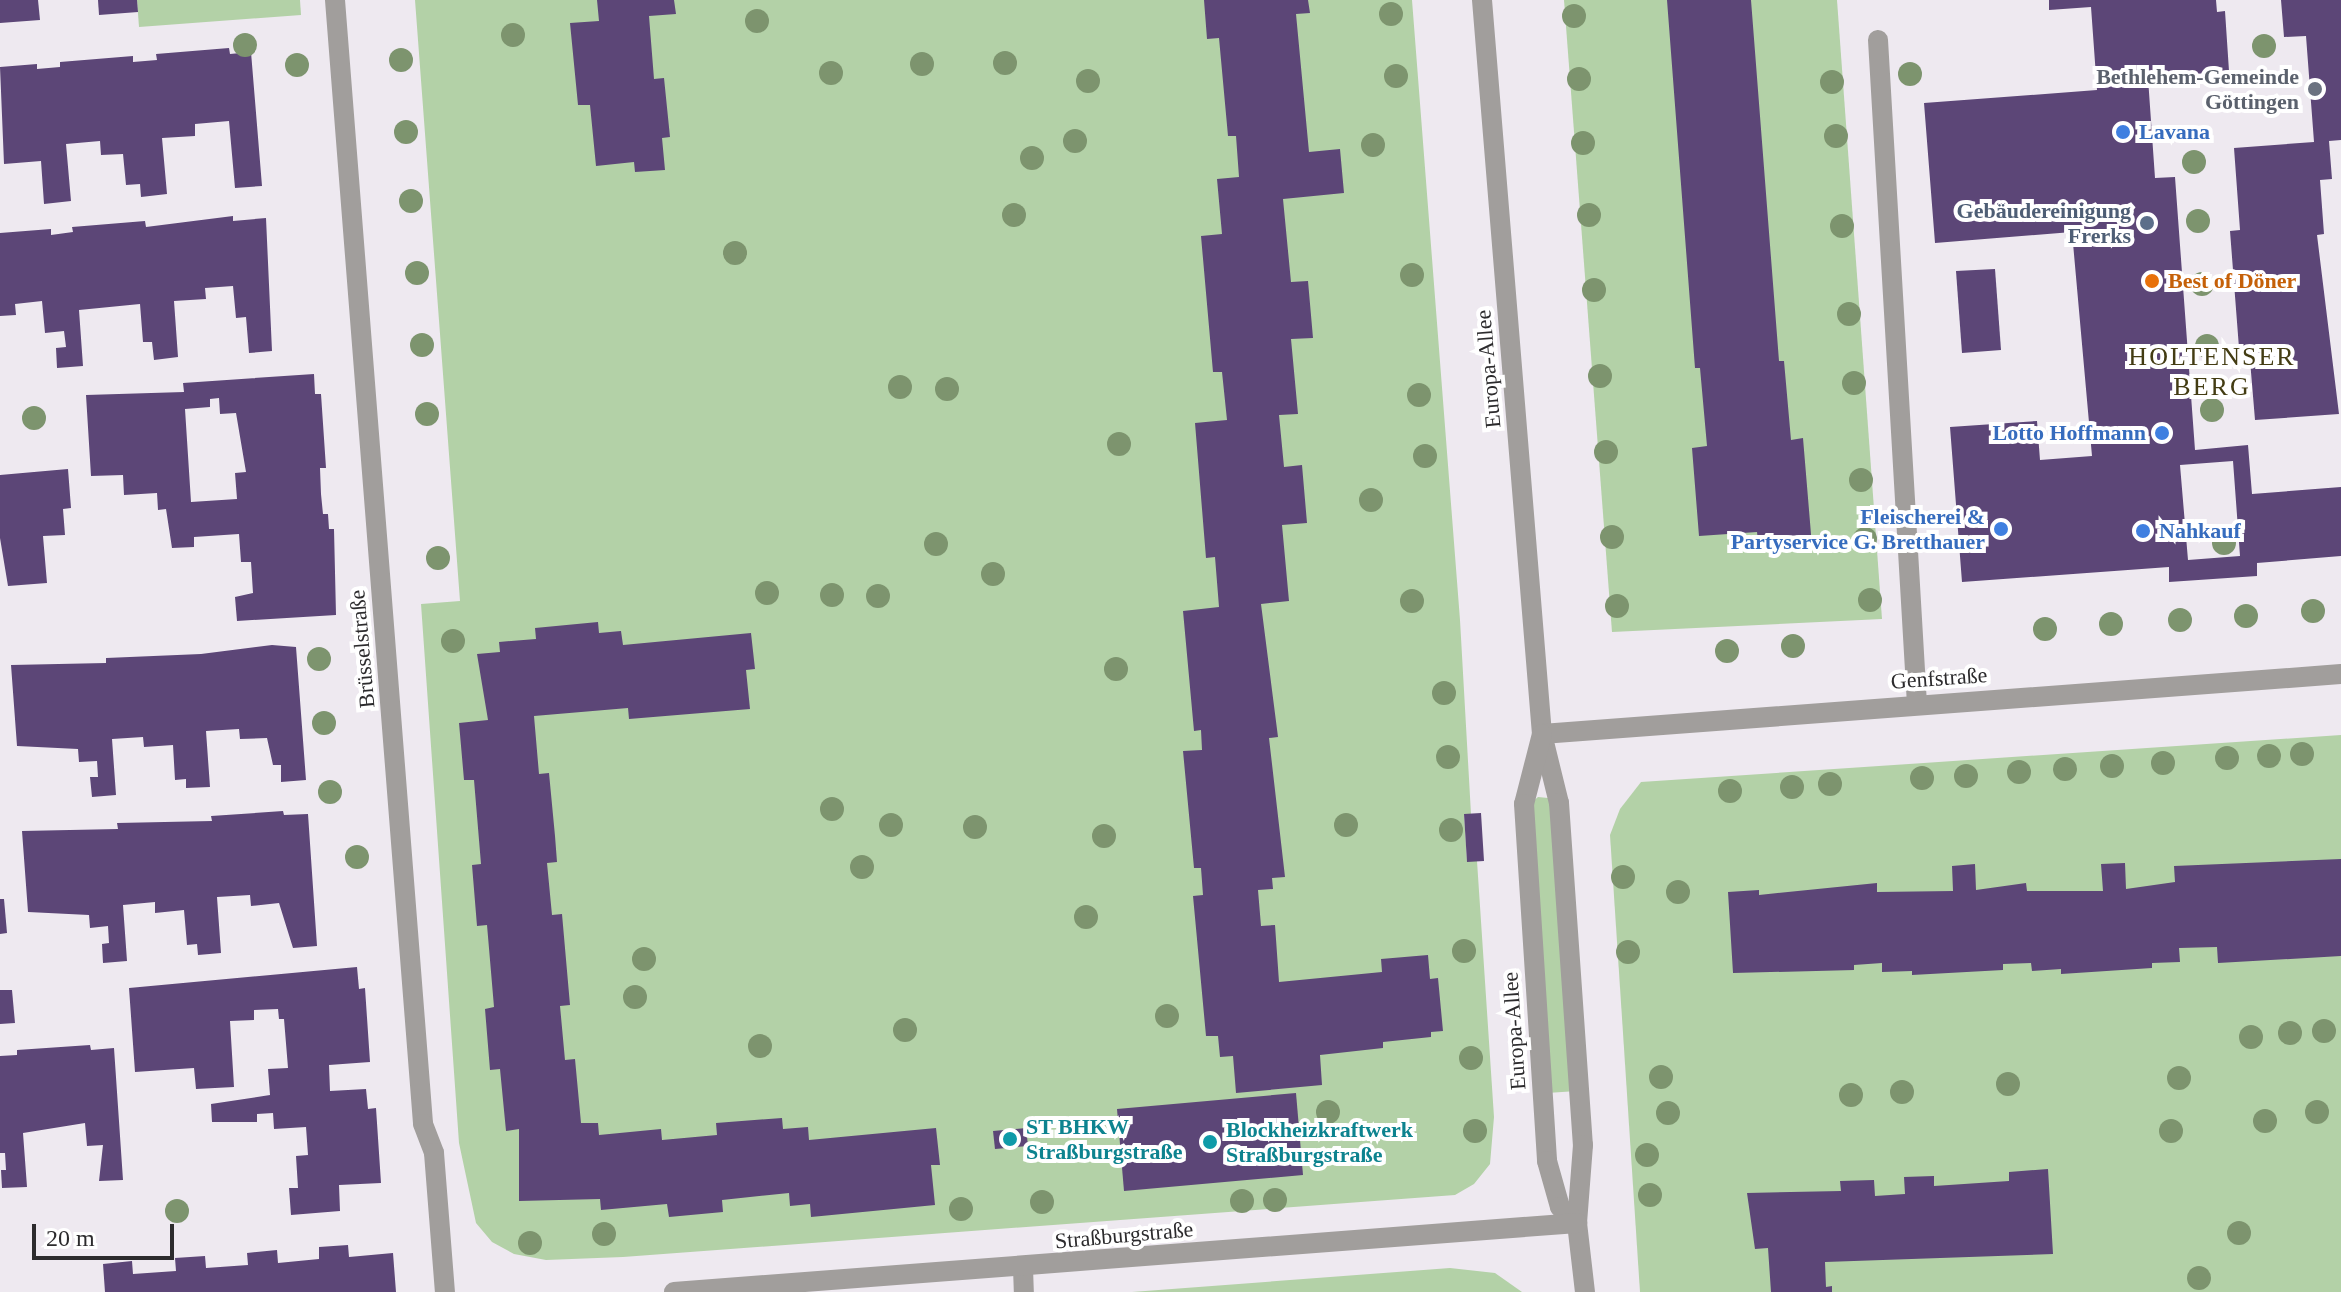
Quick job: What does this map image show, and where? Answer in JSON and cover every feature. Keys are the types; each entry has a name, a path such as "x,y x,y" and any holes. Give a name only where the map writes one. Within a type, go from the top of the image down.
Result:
{"street":[{"name":"Brüsselstraße","path":"335,0 423,1124 434,1153 445,1292"},
{"name":"Europa-Allee","path":"1482,0 1542,734 1559,803 1583,1145 1577,1223 1585,1292"},
{"path":"1878,40 1917,704"},
{"name":"Genfstraße","path":"1542,734 2341,674"},
{"name":"Europa-Allee","path":"1542,734 1524,804 1544,1120 1551,1183 1560,1207 1577,1223"},
{"name":"Straßburgstraße","path":"674,1292 1023,1268 1577,1223"},
{"path":"1023,1268 1024,1292"}],"green space":[{"path":"137,0 300,0 301,15 139,27"},
{"path":"415,0 1412,0 1460,620 1471,814 1464,814 1467,861 1477,861 1494,1117 1490,1164 1474,1184 1455,1195 623,1257 546,1260 514,1254 492,1242 476,1223 459,1143 421,604 460,601"},
{"path":"1564,0 1837,0 1882,619 1612,632"},
{"path":"2341,735 2341,1292 1640,1292 1610,835 1620,809 1641,782"},
{"path":"1538,797 1548,798 1555,811 1577,1091 1547,1093 1531,803"},
{"path":"1450,1268 1495,1273 1522,1292 1132,1292"}],"building":[{"path":"0,0 38,0 40,20 0,23"},
{"path":"98,0 137,0 138,12 99,15"},
{"path":"597,0 674,0 676,14 649,16 654,79 664,78 670,137 662,138 665,170 635,172 634,162 596,166 590,105 578,105 570,23 599,21"},
{"path":"1204,0 1308,0 1310,13 1296,14 1309,152 1340,149 1344,193 1283,199 1291,282 1308,281 1313,338 1291,339 1298,414 1279,415 1284,467 1302,465 1307,523 1282,525 1289,601 1261,604 1278,737 1269,738 1285,877 1272,878 1273,889 1258,890 1261,926 1275,925 1279,982 1382,972 1381,959 1428,955 1430,979 1438,978 1443,1031 1431,1032 1431,1037 1383,1042 1383,1048 1320,1055 1322,1085 1236,1093 1233,1056 1220,1057 1218,1036 1206,1036 1193,896 1203,895 1201,868 1194,868 1183,751 1202,750 1201,730 1194,731 1183,611 1219,607 1215,557 1206,558 1195,423 1227,420 1222,372 1213,372 1201,236 1222,234 1217,179 1239,177 1236,136 1228,136 1219,38 1207,39"},
{"path":"1667,0 1751,0 1779,361 1784,361 1791,440 1803,438 1812,546 1759,550 1757,532 1699,536 1692,448 1707,446 1700,368 1695,368"},
{"path":"2049,0 2216,0 2217,12 2225,11 2229,71 2148,78 2155,178 2175,177 2195,450 2248,445 2252,494 2341,487 2341,556 2257,563 2257,576 2169,582 2169,567 1962,582 1950,427 2037,421 2040,460 2092,456 2072,232 1935,243 1924,103 2097,90 2091,7 2049,10","holes":["2233,461 2240,556 2188,560 2180,465"]},
{"path":"2281,0 2341,0 2341,140 2329,141 2332,179 2320,180 2324,234 2317,235 2339,414 2255,420 2249,348 2239,348 2230,231 2240,230 2234,148 2314,142 2306,36 2284,37"},
{"path":"229,48 230,54 251,52 262,186 235,188 229,121 195,124 195,136 162,138 167,194 141,197 140,184 126,185 123,154 101,155 100,141 66,144 71,201 44,204 41,161 4,164 0,67 37,64 37,69 60,67 60,62 133,56 133,62 157,60 156,54"},
{"path":"233,216 233,221 266,218 272,351 249,353 246,317 236,318 233,286 205,288 206,299 174,301 178,357 154,360 152,342 143,342 140,304 79,310 83,366 57,368 56,348 66,347 64,331 45,333 42,301 15,304 16,315 0,316 0,233 51,229 51,235 73,232 72,227 145,221 146,227"},
{"path":"1995,269 2001,350 1962,353 1956,271"},
{"path":"314,374 315,394 321,394 326,468 320,468 323,514 328,514 329,529 334,529 336,615 237,621 235,597 253,593 251,562 241,562 239,534 194,537 194,547 172,548 166,509 158,510 157,493 124,495 123,475 91,476 86,395 184,392 183,383","holes":["219,398 220,414 236,413 246,472 235,473 237,499 191,502 185,409 210,407 210,399"]},
{"path":"68,469 71,508 63,509 65,535 43,536 47,583 8,586 0,538 0,475"},
{"path":"598,622 599,633 621,631 623,645 751,633 755,669 746,670 750,709 629,719 628,708 534,716 539,774 549,773 555,836 557,862 547,863 552,915 562,914 570,1005 560,1006 565,1060 575,1059 581,1123 598,1123 599,1135 661,1129 662,1140 717,1135 716,1123 782,1118 783,1129 808,1127 809,1140 936,1128 940,1165 931,1165 935,1205 811,1217 810,1204 790,1206 789,1193 722,1200 723,1212 669,1217 667,1204 601,1210 600,1199 519,1201 519,1129 506,1131 500,1069 490,1070 485,1009 494,1007 487,925 477,926 472,865 481,864 474,780 464,780 459,723 488,720 477,654 500,652 499,642 536,639 535,628"},
{"path":"272,645 296,647 306,780 281,782 281,765 273,765 267,738 240,739 239,729 206,731 210,787 186,788 186,779 175,780 173,745 144,747 143,737 112,739 116,795 92,797 90,777 98,777 97,761 79,762 78,749 17,746 11,665 106,663 106,658 201,654"},
{"path":"283,811 284,815 308,814 317,946 293,948 279,903 251,906 250,895 217,897 221,953 198,955 197,944 187,945 184,910 155,913 155,902 123,905 127,961 103,963 102,944 109,943 108,926 90,928 89,915 28,912 22,831 118,829 117,823 212,821 211,816"},
{"path":"1481,813 1484,861 1467,862 1464,814"},
{"path":"2341,859 2341,956 2218,963 2217,947 2179,948 2180,962 2152,963 2152,968 2061,974 2061,969 2032,971 2031,963 2003,964 2003,970 1912,975 1912,971 1882,972 1882,963 1854,965 1854,970 1733,973 1728,892 1759,890 1759,895 1877,883 1877,892 1953,891 1952,866 1975,864 1976,890 2026,883 2027,891 2103,891 2101,864 2125,863 2126,889 2175,882 2174,866"},
{"path":"0,899 4,899 7,933 0,934"},
{"path":"357,967 359,989 365,988 370,1062 329,1065 330,1091 366,1089 368,1109 376,1108 381,1183 339,1185 340,1211 291,1215 289,1188 298,1188 296,1156 308,1155 306,1127 274,1129 273,1113 257,1114 257,1122 212,1122 211,1104 270,1095 268,1069 288,1068 284,1019 279,1019 278,1009 254,1010 254,1020 230,1021 234,1087 196,1089 194,1068 135,1072 129,988"},
{"path":"0,990 12,990 15,1023 0,1024"},
{"path":"90,1045 91,1050 114,1048 123,1180 99,1181 103,1145 87,1146 85,1123 23,1133 27,1187 2,1188 1,1170 6,1170 5,1153 0,1153 0,1056 17,1055 17,1050"},
{"name":"Blockheizkraftwerk Straßburgstraße","path":"1296,1093 1303,1175 1124,1191 1117,1109"},
{"name":"ST BHKW Straßburgstraße","path":"1026,1128 1028,1146 995,1149 993,1131"},
{"path":"2048,1169 2053,1254 1825,1262 1826,1287 1832,1286 1832,1292 1771,1292 1768,1248 1755,1249 1747,1193 1841,1191 1840,1181 1874,1180 1875,1196 1905,1194 1904,1177 1934,1176 1934,1186 2009,1181 2009,1172"},
{"path":"348,1245 349,1257 393,1253 396,1292 105,1292 103,1264 132,1261 133,1274 176,1271 175,1258 205,1256 206,1268 248,1265 247,1253 277,1250 278,1263 319,1259 319,1247"}],"place":[{"name":"Bethlehem-Gemeinde Göttingen","path":"2315,89"},
{"name":"Lavana","path":"2123,132"},
{"name":"Gebäudereinigung Frerks","path":"2147,223"},
{"name":"Best of Döner","path":"2152,281"},
{"name":"Lotto Hoffmann","path":"2162,433"},
{"name":"Fleischerei & Partyservice G. Bretthauer","path":"2001,529"},
{"name":"Nahkauf","path":"2143,531"},
{"name":"ST BHKW Straßburgstraße","path":"1010,1139"},
{"name":"Blockheizkraftwerk Straßburgstraße","path":"1210,1142"}],"district":[{"name":"HOLTENSER BERG","path":"2212,372"}]}
